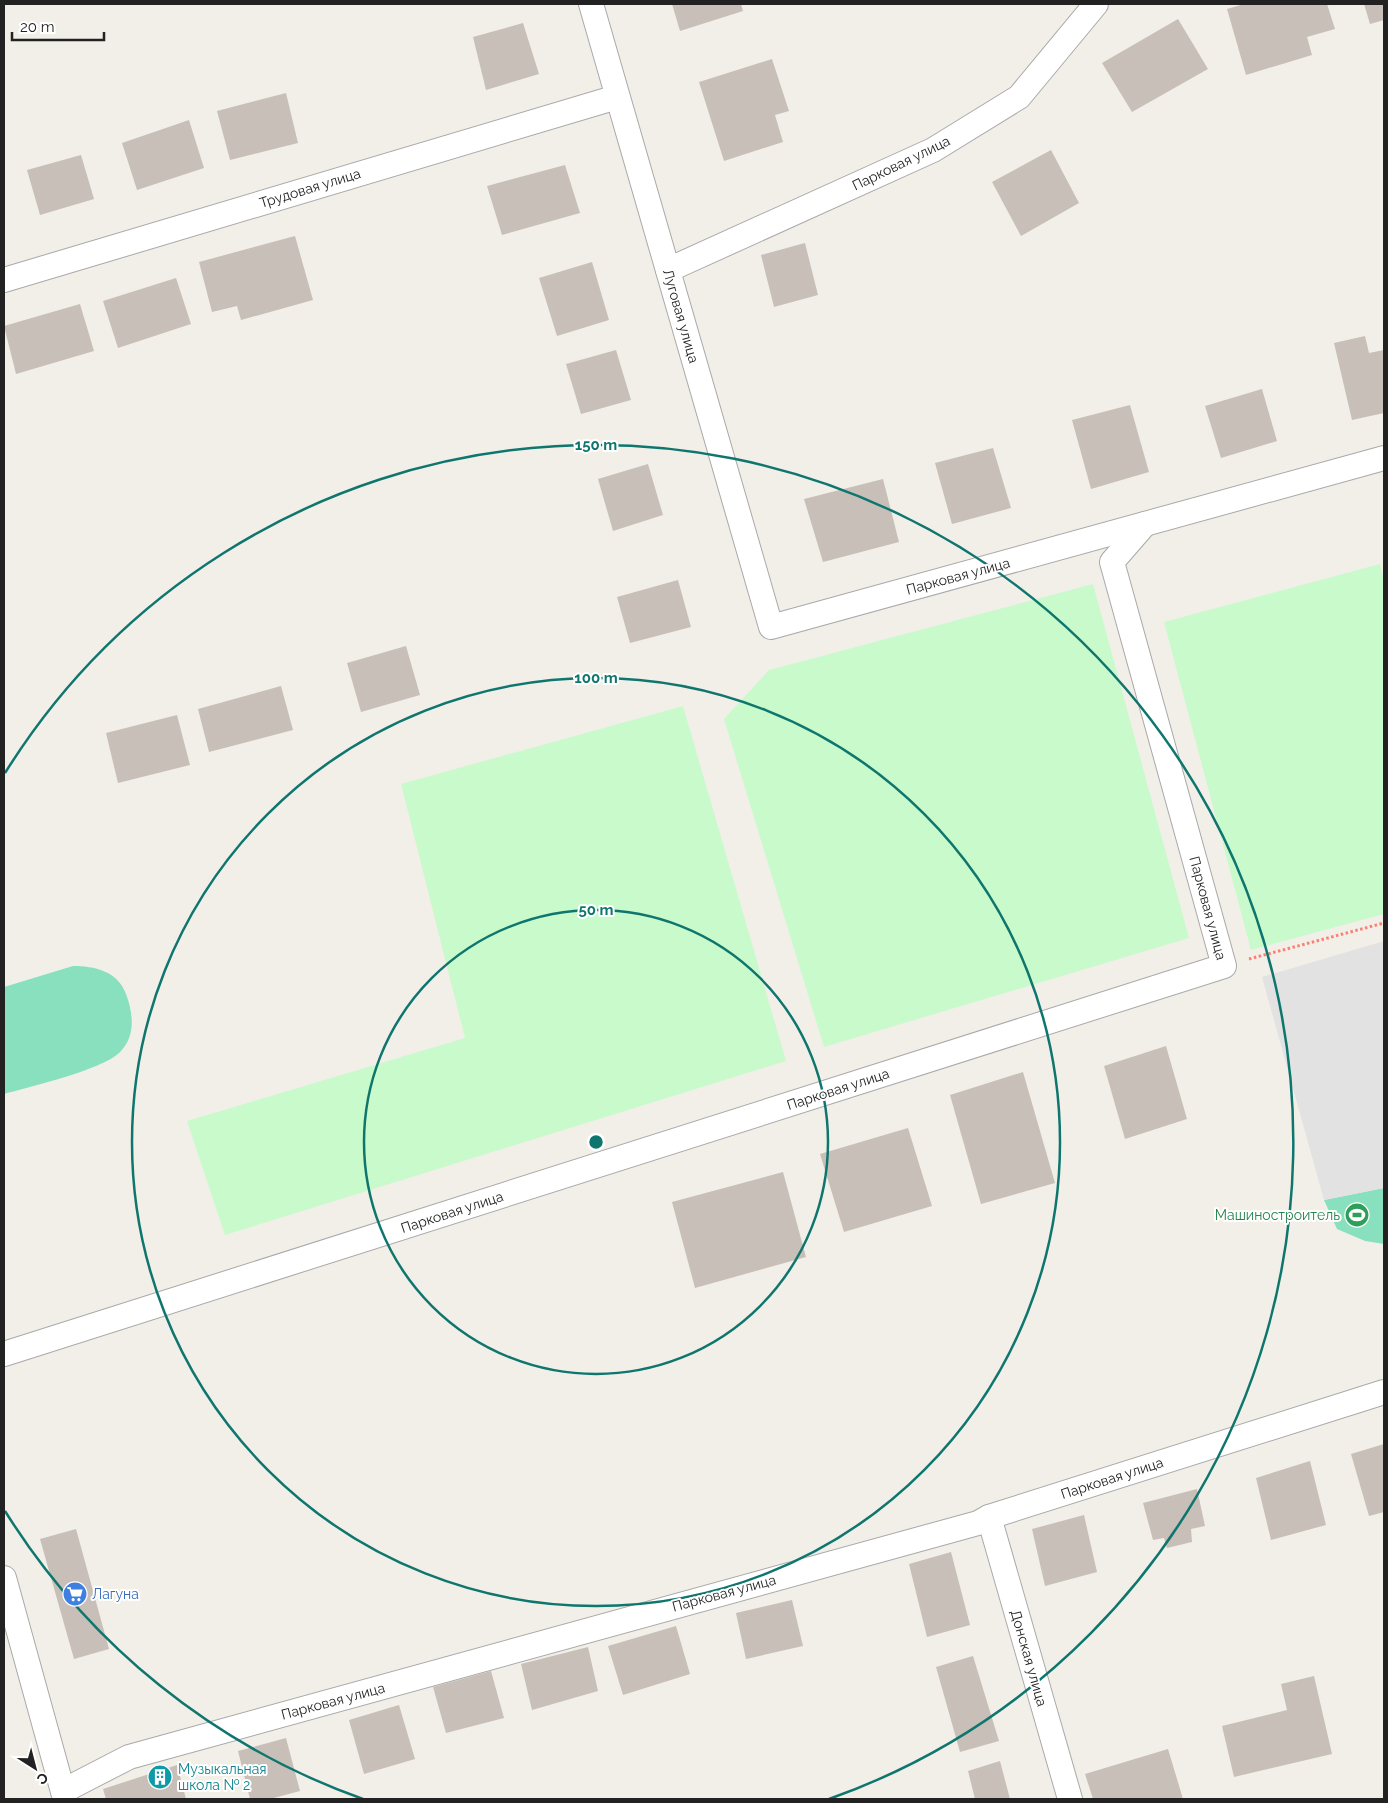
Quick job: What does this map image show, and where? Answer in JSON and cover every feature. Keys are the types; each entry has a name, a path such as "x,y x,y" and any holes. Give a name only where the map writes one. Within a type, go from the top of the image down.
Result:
{"street":[{"name":"Луговая улица","path":"591,4 771,627"},
{"name":"Парковая улица","path":"668,270 933,150 1019,97 1096,4"},
{"name":"Трудовая улица","path":"4,280 617,97"},
{"name":"Парковая улица","path":"771,627 1384,458"},
{"name":"Парковая улица","path":"4,1354 1224,966 1112,562 1145,524"},
{"name":"Парковая улица","path":"64,1795 129,1757 978,1523 989,1517 1384,1392"},
{"name":"Донская улица","path":"989,1517 1070,1799"},
{"path":"4,1578 64,1795"}],"path":[{"path":"1224,966 1384,923"}],"green space":[{"path":"1380,564 1384,580 1384,914 1251,950 1164,622"},
{"path":"1093,584 1189,938 824,1047 724,719 769,670"},
{"path":"683,706 786,1061 225,1235 187,1121 465,1038 401,784"},
{"path":"73,966 89,967 104,971 122,986 128,1001 132,1024 126,1045 113,1058 84,1071 4,1094 4,987"},
{"name":"Машиностроитель","path":"1384,1188 1384,1244 1365,1241 1337,1229 1324,1200"}],"shaded area":[{"path":"1384,941 1384,1188 1324,1200 1262,977"}],"building":[{"path":"672,4 741,4 743,11 680,31"},
{"path":"1244,4 1327,4 1335,29 1307,37 1312,55 1246,75 1227,9"},
{"path":"1364,4 1384,4 1384,20 1370,24"},
{"path":"1178,19 1208,69 1132,112 1102,63"},
{"path":"523,23 539,74 486,90 473,37"},
{"path":"772,59 789,111 775,115 783,142 724,161 699,82"},
{"path":"286,93 298,143 230,160 217,111"},
{"path":"189,120 204,168 137,190 122,143"},
{"path":"1051,150 1079,203 1021,236 992,182"},
{"path":"81,155 94,199 40,215 27,170"},
{"path":"565,165 580,213 502,235 487,186"},
{"path":"295,236 313,300 241,320 237,306 212,312 199,262"},
{"path":"805,243 818,295 774,307 761,255"},
{"path":"592,262 609,320 557,336 539,278"},
{"path":"176,278 191,324 118,348 103,301"},
{"path":"80,304 94,351 16,374 4,326"},
{"path":"1365,336 1369,353 1384,350 1384,413 1352,420 1334,343"},
{"path":"616,350 631,400 581,414 566,364"},
{"path":"1262,389 1277,441 1221,458 1205,406"},
{"path":"1130,405 1149,472 1091,489 1072,420"},
{"path":"993,448 1011,508 952,524 935,463"},
{"path":"648,464 663,515 613,531 598,479"},
{"path":"883,479 899,542 823,562 804,499"},
{"path":"678,580 691,627 630,643 617,597"},
{"path":"406,646 420,695 361,712 347,663"},
{"path":"281,686 293,730 209,752 198,709"},
{"path":"177,715 190,765 118,783 106,733"},
{"path":"1166,1046 1187,1119 1125,1139 1104,1066"},
{"path":"1023,1072 1055,1183 981,1204 950,1095"},
{"path":"908,1128 932,1206 844,1232 820,1154"},
{"path":"783,1172 806,1257 695,1288 672,1202"},
{"path":"1384,1444 1384,1512 1369,1516 1351,1454"},
{"path":"1310,1461 1326,1525 1271,1540 1256,1478"},
{"path":"1197,1489 1205,1526 1191,1529 1192,1542 1167,1548 1164,1538 1153,1540 1143,1503"},
{"path":"1084,1515 1097,1572 1045,1586 1032,1529"},
{"name":"Лагуна","path":"76,1529 109,1649 74,1659 40,1539"},
{"path":"951,1552 970,1625 927,1637 909,1564"},
{"path":"792,1600 803,1646 746,1659 736,1613"},
{"path":"676,1626 690,1674 623,1695 608,1646"},
{"path":"588,1647 598,1691 532,1710 521,1664"},
{"path":"973,1656 999,1741 960,1752 936,1667"},
{"path":"491,1671 504,1718 446,1733 433,1687"},
{"path":"1314,1676 1332,1754 1234,1777 1222,1726 1287,1710 1281,1684"},
{"path":"399,1705 415,1759 364,1774 349,1720"},
{"path":"286,1738 300,1791 270,1799 250,1799 238,1751"},
{"path":"1168,1749 1183,1799 1093,1799 1085,1774"},
{"path":"1000,1761 1010,1799 975,1799 968,1771"},
{"name":"Музыкальная школа № 2","path":"177,1765 186,1799 106,1799 103,1789"}],"place":[{"name":"Машиностроитель","path":"1357,1215"},
{"name":"Лагуна","path":"75,1594"},
{"name":"Музыкальная школа № 2","path":"160,1777"}]}
